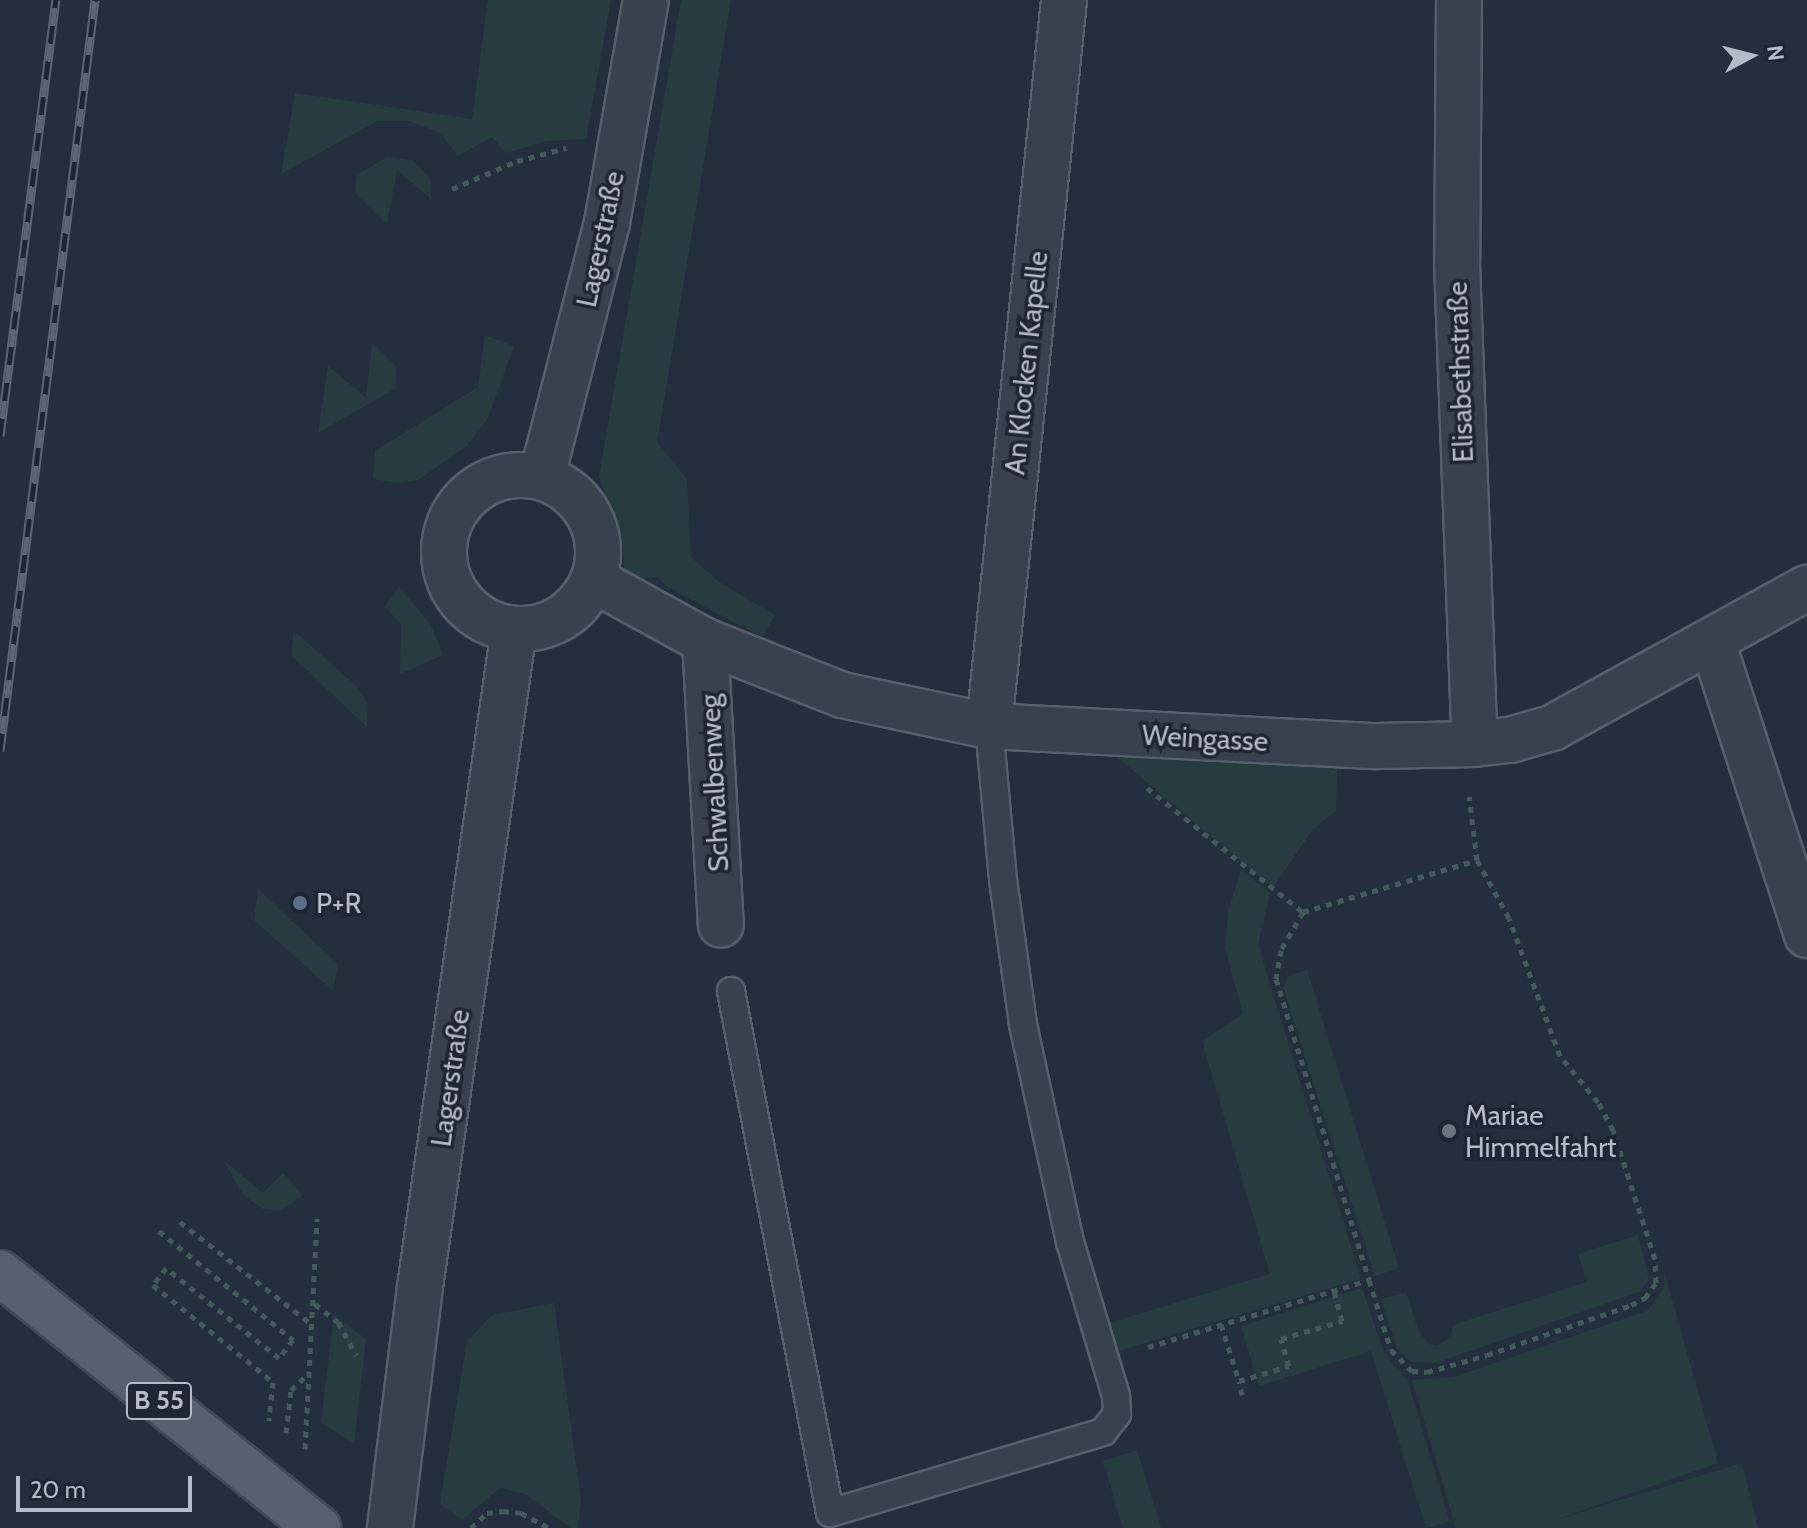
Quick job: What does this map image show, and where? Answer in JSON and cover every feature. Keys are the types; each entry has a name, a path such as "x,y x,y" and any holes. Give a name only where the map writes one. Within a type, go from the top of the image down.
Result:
{"main road":[{"name":"B 55","path":"0,1273 318,1528"}],"street":[{"name":"Lagerstraße","path":"542,476 607,223 646,0"},
{"name":"An Klocken Kapelle","path":"989,726 1064,0"},
{"name":"Elisabethstraße","path":"1459,0 1457,263 1475,744"},
{"path":"520,474 542,476 568,490 585,508 597,543 594,580 582,600 566,616 545,627 514,629 478,617 461,601 449,581 444,559 446,536 455,512 472,492 495,479 520,474"},
{"name":"Weingasse","path":"594,580 705,641 842,695 989,726 1376,746 1475,744 1510,740 1552,728 1807,588"},
{"name":"Lagerstraße","path":"390,1528 418,1303 514,629"},
{"name":"Schwalbenweg","path":"705,641 721,925"},
{"path":"1712,641 1807,935"}],"lane":[{"path":"731,991 832,1521 1103,1432 1117,1414 1116,1396 1070,1242 1023,1024 1003,880 989,726"}],"path":[{"path":"452,189 517,161 622,138"},
{"path":"1475,744 1469,792 1470,828 1477,860 1509,918 1560,1056 1598,1102 1613,1130 1655,1259 1656,1283 1645,1298 1631,1305 1487,1355 1427,1372 1412,1371 1391,1350 1276,979 1281,950 1303,912 1477,860"},
{"path":"1138,780 1303,912"},
{"path":"305,1457 317,1218"},
{"path":"180,1222 313,1326"},
{"path":"159,1231 293,1340 279,1358 166,1268 153,1285 273,1382 268,1426"},
{"path":"1193,1333 1369,1280"},
{"path":"1239,1381 1289,1366 1281,1339 1342,1321 1334,1291"},
{"path":"1221,1324 1242,1395"},
{"path":"285,1444 291,1390 310,1372"},
{"path":"471,1528 487,1513 503,1511 521,1513 549,1528"}],"green space":[{"path":"488,0 611,0 586,139 547,141 506,153 492,137 458,156 440,133 409,121 377,121 281,174 295,93 472,119"},
{"path":"681,0 731,0 657,442 687,479 691,557 719,582 775,615 762,637 667,587 658,577 625,580 622,543 599,477"},
{"path":"387,157 412,160 430,178 431,199 397,170 387,224 355,192 357,175"},
{"path":"485,335 514,346 487,420 467,446 418,480 397,483 373,479 375,451 478,387"},
{"path":"372,343 397,368 395,389 318,433 328,366 366,398"},
{"path":"399,587 430,623 443,655 400,674 401,624 385,607"},
{"path":"294,631 355,685 368,705 367,727 291,655"},
{"path":"1106,748 1337,762 1336,811 1313,829 1273,888"},
{"path":"1241,869 1270,893 1258,945 1361,1279 1111,1353 1103,1325 1270,1274 1202,1041 1243,1014 1225,948 1228,912"},
{"path":"258,889 338,964 333,991 254,920"},
{"path":"1307,970 1399,1268 1375,1276 1283,988 1289,976"},
{"path":"224,1161 263,1193 283,1173 303,1195 280,1211 263,1209 243,1195"},
{"path":"1638,1235 1649,1279 1641,1291 1436,1363 1411,1362 1397,1348 1381,1299 1406,1292 1420,1335 1429,1344 1437,1346 1450,1337 1453,1325 1587,1282 1578,1254"},
{"path":"1664,1271 1718,1463 1555,1520 1742,1463 1758,1528 1456,1528 1412,1380 1454,1377 1647,1311 1664,1288"},
{"path":"1362,1288 1384,1353 1407,1379 1450,1522 1426,1528 1371,1351 1259,1386 1241,1326"},
{"path":"554,1303 581,1501 578,1528 570,1528 526,1494 500,1488 461,1520 440,1503 467,1341 492,1315"},
{"path":"334,1315 366,1339 354,1444 321,1422"},
{"path":"1137,1450 1161,1528 1123,1528 1103,1461"}],"railway":[{"path":"0,436 56,0"},
{"path":"0,751 95,0"}],"place":[{"name":"P+R","path":"300,903"},
{"name":"Mariae Himmelfahrt","path":"1449,1131"}]}
